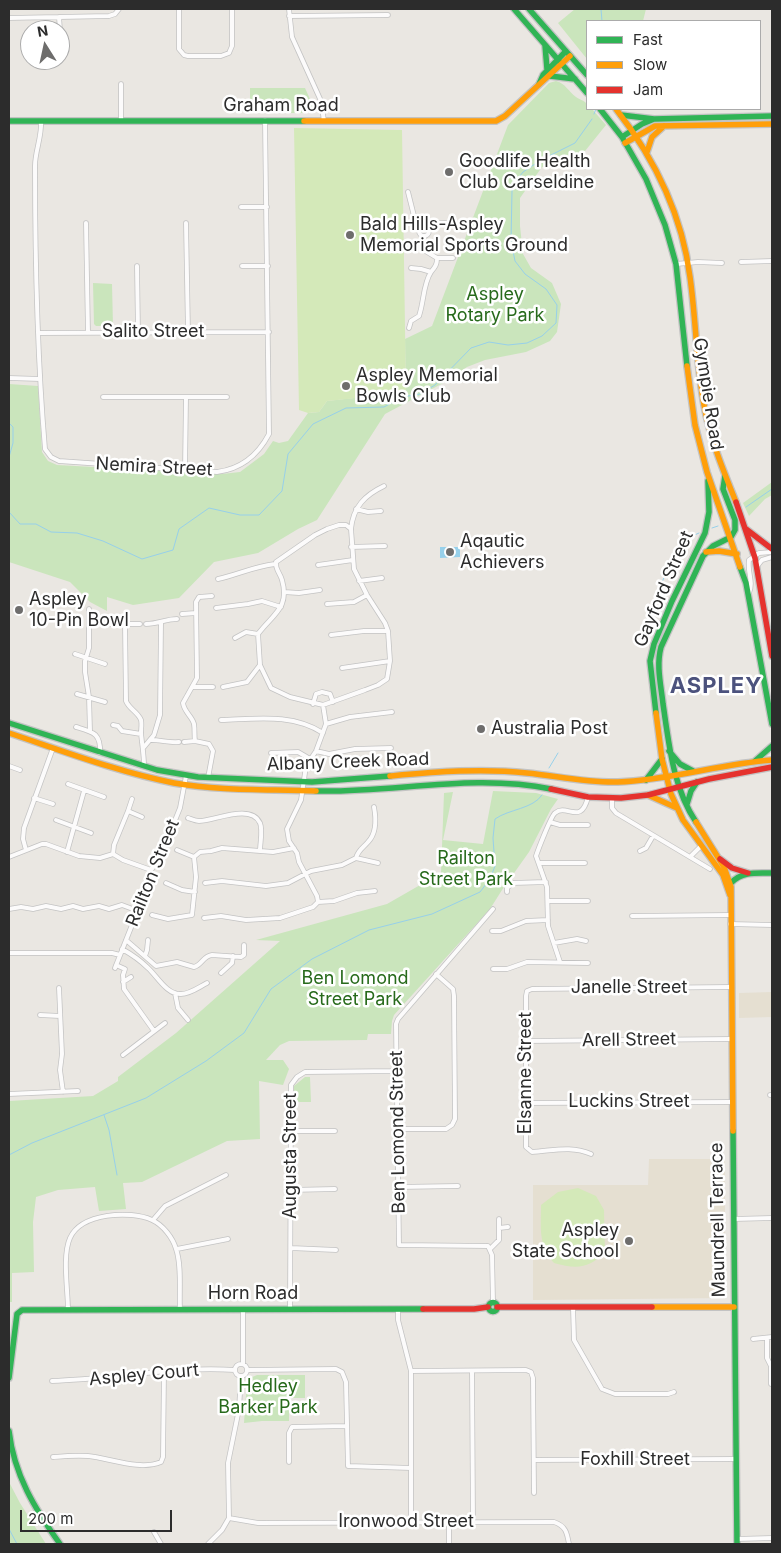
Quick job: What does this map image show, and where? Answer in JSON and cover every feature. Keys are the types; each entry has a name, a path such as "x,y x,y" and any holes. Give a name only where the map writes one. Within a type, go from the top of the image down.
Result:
{"main road":[{"path":"514,9 586,92"},
{"path":"530,9 586,74"},
{"path":"545,45 547,69"},
{"name":"Graham Road","path":"9,121 496,121 506,116 550,76 568,54"},
{"name":"Graham Road","path":"539,84 547,69 560,62"},
{"path":"550,76 575,79"},
{"name":"Gympie Road","path":"601,110 624,140 646,179 665,225 676,264 691,403 698,439 707,472 737,554 748,595 772,724"},
{"name":"Gympie Road","path":"617,110 633,130 647,152 671,202 680,229 688,263 702,393 710,429 754,555 772,656"},
{"path":"621,116 647,116 654,119 772,116"},
{"path":"624,140 633,130 654,119"},
{"path":"624,140 637,136 650,127 772,124"},
{"path":"647,152 651,138 656,131 664,126"},
{"name":"Gayford Street","path":"666,777 650,668 651,656 672,601 708,524 710,509 707,472"},
{"path":"725,474 723,488 736,525 730,537"},
{"path":"746,529 772,550"},
{"name":"Gayford Street","path":"674,775 658,664 659,654 679,607 706,552 730,537"},
{"path":"706,552 719,551 737,554"},
{"name":"Albany Creek Road","path":"9,723 144,767 186,776 208,778 304,782 465,771 527,773 602,782 646,780 755,761 772,760"},
{"name":"Albany Creek Road","path":"9,733 139,775 185,785 302,791 493,782 531,785 588,797 612,798 648,796 738,772 772,767"},
{"path":"755,761 772,746"},
{"path":"670,751 680,764 693,771"},
{"path":"646,780 662,759"},
{"name":"Maundrell Terrace","path":"674,775 693,818 720,859 731,883 737,1541"},
{"name":"Maundrell Terrace","path":"666,777 677,808 687,826 723,875 730,895"},
{"path":"687,804 691,791 697,782"},
{"path":"648,796 677,808"},
{"path":"720,859 732,868 748,873"},
{"path":"731,883 736,876 748,873 772,873"},
{"name":"Horn Road","path":"9,1378 18,1312 68,1310 398,1309 493,1306 572,1308 734,1307"},
{"path":"9,1431 10,1449 15,1467 39,1514 60,1544"}],"street":[{"path":"9,18 109,16 115,14 119,9"},
{"path":"179,9 180,50 184,55 188,56 221,56 229,53 232,46 232,9"},
{"path":"289,9 292,36 321,101 324,121"},
{"path":"289,16 388,15"},
{"path":"121,84 121,121"},
{"name":"Nemira Street","path":"41,121 35,165 38,333 44,449 59,462 216,472 240,466 256,454 269,434 265,120"},
{"path":"408,192 415,220 421,226 427,227 433,224 454,223 466,226"},
{"path":"241,207 267,207"},
{"path":"86,223 88,333"},
{"path":"186,223 188,332"},
{"path":"421,226 419,231 423,236 422,249 438,258 453,258"},
{"path":"423,236 428,233 427,227"},
{"path":"409,328 410,321 419,316 430,272 437,264 438,258"},
{"path":"741,262 772,261"},
{"path":"676,264 722,263"},
{"path":"137,266 138,332"},
{"path":"242,266 268,266"},
{"path":"411,268 430,272"},
{"name":"Salito Street","path":"38,333 269,332"},
{"path":"9,378 40,379"},
{"path":"103,397 227,397"},
{"path":"185,470 186,397"},
{"path":"275,564 280,574 284,592 282,607 258,634 260,665 268,685 273,690 323,706 383,682 388,675 390,661 388,632 385,623 367,595 354,569 351,529 356,510 367,496 384,486"},
{"path":"356,510 368,512 381,511"},
{"path":"218,579 236,576 263,566 275,564 281,557 296,550 327,529 346,525 351,529"},
{"path":"351,547 385,546"},
{"path":"748,595 752,586 749,562 754,555 772,550"},
{"path":"756,568 762,560 772,557"},
{"path":"318,565 353,560"},
{"path":"359,581 382,578"},
{"path":"284,592 320,590"},
{"path":"327,604 354,602 367,595"},
{"path":"195,741 194,724 184,710 183,703 194,687 198,671 196,602 199,597 212,596"},
{"path":"216,608 262,601 282,607"},
{"path":"89,609 89,648 85,661 85,672 89,697 90,731"},
{"path":"182,614 196,613"},
{"path":"146,624 162,623 170,619 177,619"},
{"path":"144,747 151,740 156,730 160,715 162,623"},
{"path":"110,624 140,624"},
{"path":"125,624 126,701 129,708 141,720 144,767"},
{"path":"332,634 364,630 388,632"},
{"path":"235,638 246,632 258,634"},
{"path":"75,654 105,664"},
{"path":"342,668 390,661"},
{"path":"223,687 247,682 260,665"},
{"path":"194,687 213,687"},
{"path":"313,704 316,694 322,692 330,694 333,702"},
{"path":"77,694 105,702"},
{"path":"318,902 317,896 287,836 287,829 301,800 305,770 310,758 316,751 326,724 323,706"},
{"path":"326,724 350,717 392,712"},
{"path":"221,720 254,717 294,720 323,733"},
{"path":"113,725 118,726 122,731 141,734"},
{"path":"76,727 90,731 100,740 100,753"},
{"path":"151,740 163,740 169,743 179,742"},
{"path":"184,742 195,741 209,744 213,751 208,778"},
{"path":"26,850 23,839 24,828 54,748"},
{"path":"316,751 329,754 355,749 390,748"},
{"path":"271,753 298,752 310,758"},
{"path":"9,766 20,770"},
{"name":"Railton Street","path":"123,982 124,969 115,966 149,882 151,870 159,860 175,821 186,776"},
{"path":"68,784 104,797"},
{"path":"67,852 75,827 74,819 84,791"},
{"path":"560,962 548,920 548,887 536,856 555,812 578,812 583,810 588,797"},
{"path":"34,798 53,804"},
{"path":"612,798 614,813 710,869"},
{"path":"113,854 114,845 132,799"},
{"path":"356,858 358,852 373,836 375,827 374,807"},
{"path":"128,811 142,817"},
{"path":"188,818 198,821 224,815 250,815 256,818 260,826 260,851"},
{"path":"56,820 91,833"},
{"path":"550,822 560,825 588,825"},
{"path":"640,851 646,848 653,836"},
{"path":"9,857 46,844 79,856 100,858 113,854 123,860 151,870"},
{"path":"690,857 701,846"},
{"path":"194,856 200,852 222,848 273,852 294,848"},
{"path":"177,850 194,856"},
{"path":"152,915 168,919 191,916 196,877 194,856"},
{"path":"205,883 225,881 266,886 288,883 311,871 342,865 356,858 378,863"},
{"path":"539,863 585,863"},
{"path":"507,892 507,888 514,883 546,882"},
{"path":"166,883 182,890 195,892"},
{"path":"204,918 221,916 246,920 280,918 313,907 318,902 334,901 356,893 375,891"},
{"path":"548,901 588,901"},
{"path":"9,909 21,906 33,909 46,906 61,909 73,906 83,909 99,906 109,909 122,905 138,911"},
{"name":"Ben Lomond Street","path":"490,1249 484,1246 399,1245 397,1070 398,1019 493,909"},
{"path":"632,916 730,916"},
{"path":"492,931 501,931 526,921 548,920"},
{"path":"730,924 772,925"},
{"path":"554,943 577,939 586,941"},
{"path":"126,940 156,966 176,962 194,967 200,964 208,955 241,957 244,955 244,945"},
{"path":"144,956 148,950 148,940"},
{"path":"122,948 148,968 169,990 175,993 190,992 207,983"},
{"path":"9,954 112,953 120,956"},
{"path":"221,973 232,963 233,956"},
{"path":"493,969 507,969 527,962 588,962"},
{"path":"398,1129 446,1129 452,1125 455,1119 454,996 453,989 436,974"},
{"path":"131,977 123,982 124,989 154,1031"},
{"name":"Janelle Street","path":"528,991 542,988 731,987"},
{"path":"59,988 62,1054 60,1070 63,1092"},
{"name":"Elsanne Street","path":"528,991 526,996 526,1147 532,1152 580,1149 591,1154"},
{"path":"175,993 178,1008 188,1020"},
{"path":"40,1015 60,1016"},
{"path":"123,1055 166,1023"},
{"name":"Arell Street","path":"526,1040 732,1039"},
{"name":"Augusta Street","path":"290,1309 291,1085 297,1077 305,1072 397,1070"},
{"path":"9,1094 78,1091"},
{"name":"Luckins Street","path":"526,1103 732,1102"},
{"path":"290,1131 335,1131"},
{"path":"153,1220 165,1206 226,1175"},
{"path":"398,1187 458,1186"},
{"path":"290,1190 335,1189"},
{"path":"68,1310 67,1249 72,1234 80,1225 88,1221 128,1214 153,1220 165,1230 177,1249 180,1310"},
{"path":"734,1219 772,1218"},
{"path":"493,1306 492,1255 490,1249 499,1240 499,1219"},
{"path":"499,1228 508,1227"},
{"path":"177,1249 228,1239"},
{"path":"290,1248 336,1250"},
{"path":"572,1308 574,1340 602,1389 615,1394 668,1394 674,1392"},
{"path":"398,1309 398,1320 411,1371 411,1522"},
{"path":"243,1310 243,1364 247,1370"},
{"path":"753,1339 772,1337"},
{"path":"767,1338 767,1358 771,1366 771,1384"},
{"path":"241,1376 237,1375 235,1370 238,1365 243,1364"},
{"name":"Aspley Court","path":"52,1381 84,1380 194,1369 235,1370"},
{"path":"247,1370 336,1369 342,1372 346,1382 348,1466 411,1468"},
{"path":"241,1376 246,1374 247,1370"},
{"path":"411,1371 526,1370 531,1372 533,1378 534,1493"},
{"path":"472,1371 473,1522"},
{"path":"53,1457 89,1456 132,1464 151,1465 161,1462 163,1456 164,1372"},
{"path":"208,1544 222,1530 229,1518 228,1463 239,1409 241,1376"},
{"path":"289,1462 289,1433 292,1427 347,1426"},
{"name":"Foxhill Street","path":"534,1460 736,1459"},
{"name":"Ironwood Street","path":"229,1518 258,1523 554,1522 561,1524 565,1529 569,1544"},
{"path":"449,1522 449,1544"},
{"path":"154,1532 161,1544"},
{"path":"737,1541 772,1538"}],"shaded area":[{"path":"772,992 772,1017 739,1018 739,993"},
{"name":"Aspley State School","path":"649,1159 725,1159 725,1298 533,1300 533,1185 648,1185"}],"green space":[{"path":"575,9 646,9 643,20 586,20 586,58 558,23"},
{"name":"Aspley Rotary Park","path":"556,81 562,84 576,97 586,103 586,110 593,110 606,125 577,161 542,167 520,198 523,254 531,268 552,283 561,304 557,332 550,341 526,352 485,360 467,367 447,381 385,414 317,520 258,553 214,562 179,598 133,605 107,597 107,611 90,602 70,582 9,562 9,384 38,386 42,452 48,461 57,465 222,474 240,472 264,454 273,441 279,443 288,441 308,413 319,412 327,401 406,392 405,339 432,326 508,125 549,83"},
{"path":"250,88 305,88 314,108 309,113 250,113"},
{"name":"Bald Hills-Aspley Memorial Sports Ground","path":"294,128 402,130 406,393 327,401 319,412 308,413 299,410"},
{"path":"93,283 112,284 113,326 96,326 94,324"},
{"path":"772,482 772,495 765,499 749,516 743,503"},
{"name":"Ben Lomond Street Park","path":"493,791 536,793 558,799 529,852 490,909 394,1015 391,1034 368,1034 367,1040 289,1041 280,1045 266,1060 283,1060 289,1069 283,1085 259,1081 260,1139 227,1141 142,1182 123,1183 126,1209 99,1211 95,1187 58,1190 36,1197 33,1222 34,1272 12,1273 12,1302 9,1302 9,1101 93,1096 118,1081 118,1077 176,1033 280,941 256,940 387,904 441,873 444,793 453,792 443,840 483,844"},
{"path":"305,1077 310,1077 311,1102 294,1102 294,1086"},
{"path":"578,1188 596,1196 604,1210 605,1252 588,1265 576,1267 554,1263 545,1249 541,1229 541,1205 558,1192"},
{"name":"Hedley Barker Park","path":"257,1375 305,1375 305,1398 289,1398 289,1421 244,1423 247,1381"},
{"path":"9,1482 20,1503 46,1544 9,1544"}],"water":[{"name":"Aqautic Achievers","path":"440,547 460,547 460,557 440,558"}],"waterway":[{"path":"601,9 602,20"},
{"path":"594,114 596,110"},
{"path":"9,512 20,524 36,524 51,532 77,533 103,541 142,559 173,550 179,529 209,508 240,515 259,515 282,491 288,454 313,424 346,408 384,407 402,397 420,394 435,385 471,348 489,342 508,345 527,343 542,336 556,323 557,305 546,289 525,274 515,261 511,241 512,191 516,181 523,172 541,160 575,143 592,119"},
{"path":"9,423 13,427 13,443 9,457"},
{"path":"746,507 772,489"},
{"path":"712,528 718,526"},
{"path":"661,584 675,554 685,542 699,533"},
{"path":"549,768 558,753"},
{"path":"9,1155 32,1143 146,1098 206,1061 244,1033 271,989 312,959 369,930 432,914 480,892 490,879 495,866 493,838 495,819 533,803 542,795"},
{"path":"104,1115 109,1130 117,1175"},
{"path":"9,1529 17,1544"}],"traffic: fast":[{"path":"514,9 586,92"},
{"path":"529,9 586,74"},
{"path":"545,45 547,69"},
{"path":"539,84 543,75 566,51"},
{"path":"550,76 575,79"},
{"path":"601,110 622,137 646,179 665,225 676,264 687,366"},
{"path":"621,115 654,119"},
{"path":"622,137 642,124 654,119 772,116"},
{"path":"9,121 304,121"},
{"path":"696,822 682,795 673,765 659,676 659,661 661,647 703,556 713,546 731,537 735,530 735,520 723,489 725,476"},
{"path":"656,713 650,661 654,644 672,601 705,533 709,512 708,481"},
{"path":"740,567 746,583 772,724"},
{"path":"9,723 157,770 198,777 312,782 390,776"},
{"path":"755,761 772,746"},
{"path":"669,751 680,764 693,771"},
{"path":"646,780 662,759"},
{"path":"687,804 691,791 697,782"},
{"path":"316,791 345,791 463,783 522,785 551,789"},
{"path":"731,883 740,876 755,873 772,873"},
{"path":"733,1131 737,1544"},
{"path":"493,1303 497,1307 493,1311 489,1307 493,1303"},
{"path":"9,1378 17,1314 22,1310 423,1309"},
{"path":"9,1431 16,1462 27,1491 42,1518 60,1544"}],"traffic: slow":[{"path":"304,121 496,121 505,116 570,56"},
{"path":"617,110 643,147 665,188 681,231 690,277 704,405 713,442 736,502"},
{"path":"625,143 655,126 772,124"},
{"path":"647,152 652,137 664,126"},
{"path":"687,366 695,425 707,472 740,567"},
{"path":"706,552 719,551 737,554"},
{"path":"656,713 662,759 671,794 683,820 723,875 730,895"},
{"path":"9,733 111,767 174,783 227,789 316,791"},
{"path":"390,776 441,772 493,771 618,782 637,781 772,760"},
{"path":"648,795 677,808"},
{"path":"696,822 724,867 731,887 733,1131"},
{"path":"652,1307 734,1307"}],"traffic: jam":[{"path":"736,502 755,558 772,656"},
{"path":"746,529 772,549"},
{"path":"551,789 588,797 621,798 648,795 709,779 772,767"},
{"path":"720,859 732,868 748,873"},
{"path":"423,1309 474,1309 488,1307"},
{"path":"497,1307 652,1307"}],"place":[{"name":"Goodlife Health Club Carseldine","path":"449,172"},
{"name":"Bald Hills-Aspley Memorial Sports Ground","path":"350,235"},
{"name":"Aspley Memorial Bowls Club","path":"346,386"},
{"name":"Aqautic Achievers","path":"450,552"},
{"name":"Aspley 10-Pin Bowl","path":"19,610"},
{"name":"Australia Post","path":"481,729"},
{"name":"Aspley State School","path":"629,1241"}],"district":[{"name":"ASPLEY","path":"716,686"}],"park label":[{"name":"Railton Street Park","path":"466,870"}]}
